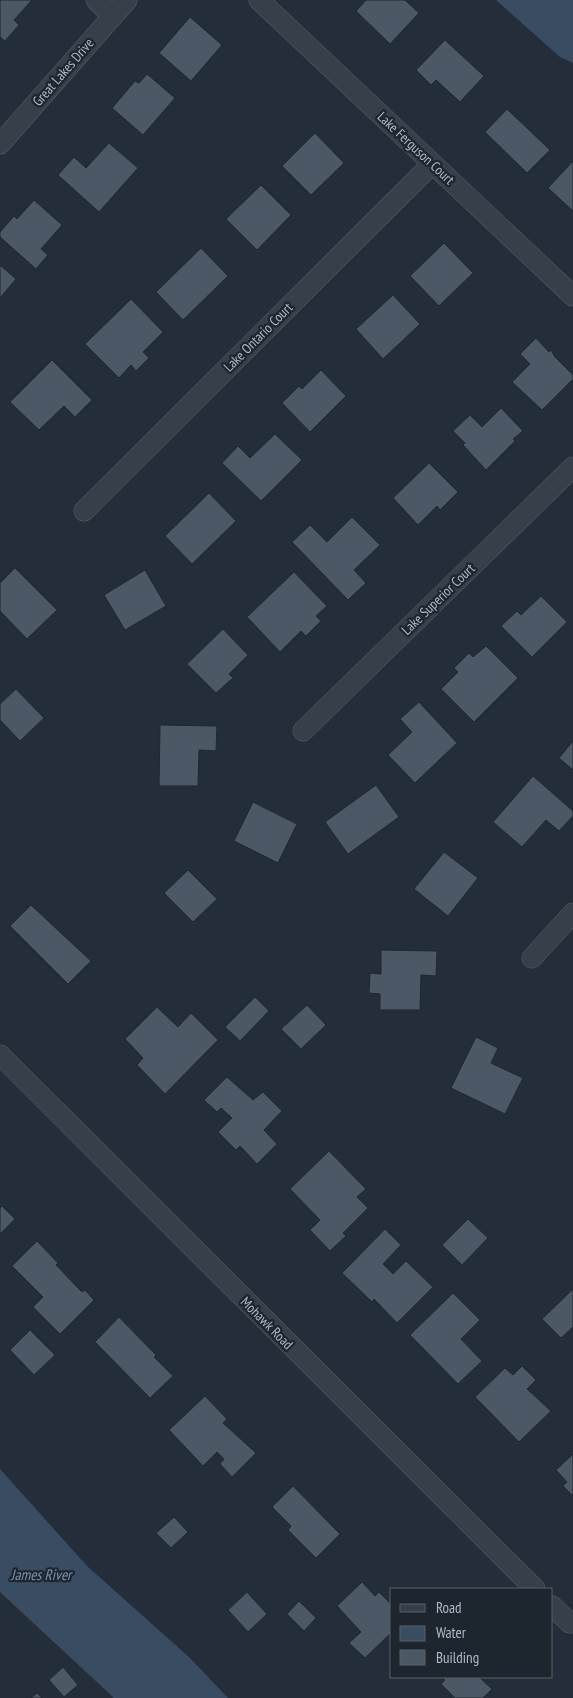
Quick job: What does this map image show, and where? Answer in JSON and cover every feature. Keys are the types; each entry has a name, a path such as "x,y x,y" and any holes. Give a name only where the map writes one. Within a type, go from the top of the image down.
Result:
{"street":[{"path":"96,0 112,16"},
{"name":"Great Lakes Drive","path":"0,144 127,0"},
{"name":"Lake Ferguson Court","path":"259,0 573,296"},
{"name":"Lake Ontario Court","path":"84,511 432,164"},
{"name":"Lake Superior Court","path":"303,731 573,467"},
{"path":"532,958 573,913"},
{"name":"Mohawk Road","path":"0,1055 534,1588"},
{"path":"553,1607 572,1626"}],"water":[{"path":"496,0 573,0 573,63 560,57"},
{"name":"James River","path":"0,1469 87,1566 190,1658 228,1698 114,1698 0,1592"}],"building":[{"path":"0,0 32,0 14,20 19,25 5,41 0,37"},
{"path":"366,0 405,0 419,13 390,44 356,11"},
{"path":"190,17 222,45 191,81 159,53"},
{"path":"445,40 484,76 460,102 436,80 431,85 416,70"},
{"path":"147,74 175,98 143,135 112,108 135,81 139,83"},
{"path":"507,109 550,150 527,173 485,132"},
{"path":"315,133 344,163 311,195 282,166"},
{"path":"109,143 138,168 99,212 58,175 74,157 86,168"},
{"path":"573,161 573,211 548,188"},
{"path":"261,185 291,215 257,250 226,219"},
{"path":"34,200 62,225 41,249 48,255 36,269 0,237 0,232 14,216 17,219"},
{"path":"444,243 473,273 439,306 410,276"},
{"path":"201,248 228,276 183,320 156,292"},
{"path":"0,265 16,279 0,298"},
{"path":"393,295 420,324 383,359 356,329"},
{"path":"131,299 163,332 143,352 149,358 136,371 131,365 119,378 85,344"},
{"path":"536,338 549,352 551,350 555,357 573,375 573,379 542,410 512,382 530,364 520,354"},
{"path":"52,360 92,400 75,417 64,406 39,430 10,402"},
{"path":"321,370 346,396 310,432 282,403 299,386 302,389"},
{"path":"501,408 523,431 513,439 515,441 486,470 453,431 470,415 482,427"},
{"path":"275,434 302,460 261,501 222,463 238,446 250,458"},
{"path":"429,463 458,492 440,510 437,506 418,525 393,498"},
{"path":"209,493 236,521 192,564 165,536"},
{"path":"352,517 380,545 354,570 366,583 348,600 292,542 310,525 327,542"},
{"path":"15,568 57,610 27,639 0,611 0,583"},
{"path":"145,570 166,606 125,630 104,595"},
{"path":"294,572 327,606 316,616 321,621 306,636 301,631 280,652 247,617"},
{"path":"541,596 567,622 532,657 501,626 517,611 521,615"},
{"path":"223,629 248,655 229,674 233,678 216,693 187,664"},
{"path":"486,646 518,678 474,722 441,689 458,672 454,668 469,653 473,657"},
{"path":"16,689 44,718 20,741 0,720 0,704"},
{"path":"419,702 457,743 415,783 388,755 412,732 400,719"},
{"path":"160,725 217,726 216,751 199,750 198,786 159,786"},
{"path":"573,741 573,770 559,758"},
{"path":"533,776 573,811 573,816 559,831 546,820 522,847 493,822"},
{"path":"376,785 399,817 348,854 325,822"},
{"path":"253,802 297,824 278,863 234,841"},
{"path":"444,852 478,878 448,916 414,889"},
{"path":"188,870 217,899 193,922 164,893"},
{"path":"31,905 91,961 68,984 10,926"},
{"path":"381,950 437,951 436,976 421,975 420,1010 380,1010 380,994 369,993 370,973 381,974"},
{"path":"255,997 269,1011 240,1041 225,1027"},
{"path":"307,1005 326,1025 301,1049 281,1029"},
{"path":"157,1007 178,1027 191,1013 218,1040 165,1094 137,1065 143,1058 125,1039"},
{"path":"476,1037 498,1048 491,1063 523,1078 505,1114 451,1088"},
{"path":"227,1077 253,1100 263,1092 282,1111 264,1130 277,1144 257,1164 240,1146 236,1150 218,1132 232,1118 221,1108 217,1112 204,1100"},
{"path":"329,1151 366,1189 357,1197 368,1208 343,1233 346,1236 330,1251 310,1230 320,1220 290,1189"},
{"path":"2,1206 15,1219 0,1234 0,1208"},
{"path":"468,1219 488,1238 462,1265 442,1245"},
{"path":"385,1229 401,1245 383,1264 393,1274 406,1261 433,1287 397,1323 374,1299 372,1302 342,1273"},
{"path":"37,1241 58,1263 56,1265 82,1292 85,1290 94,1300 60,1334 33,1307 43,1297 12,1266"},
{"path":"573,1289 573,1327 561,1338 542,1319"},
{"path":"453,1293 480,1320 461,1339 482,1361 458,1384 410,1335"},
{"path":"119,1317 156,1355 154,1357 173,1376 150,1398 95,1342"},
{"path":"30,1330 55,1355 34,1375 10,1350"},
{"path":"522,1366 536,1380 527,1389 551,1411 519,1442 475,1397 505,1368 513,1375"},
{"path":"205,1396 227,1419 223,1423 256,1453 232,1477 220,1464 224,1459 217,1452 203,1466 169,1430"},
{"path":"573,1454 573,1496 563,1486 567,1482 556,1470"},
{"path":"293,1486 340,1534 316,1558 288,1530 291,1526 272,1507"},
{"path":"174,1517 188,1532 171,1548 156,1533"},
{"path":"362,1582 375,1596 379,1592 390,1603 390,1634 365,1658 349,1643 361,1632 337,1606"},
{"path":"247,1592 267,1614 248,1632 228,1610"},
{"path":"299,1601 316,1618 304,1631 287,1614"},
{"path":"63,1667 78,1685 64,1697 49,1680"},
{"path":"443,1678 480,1678 492,1689 483,1698 455,1698 441,1684 445,1680"},
{"path":"37,1693 42,1698 31,1698"}]}
